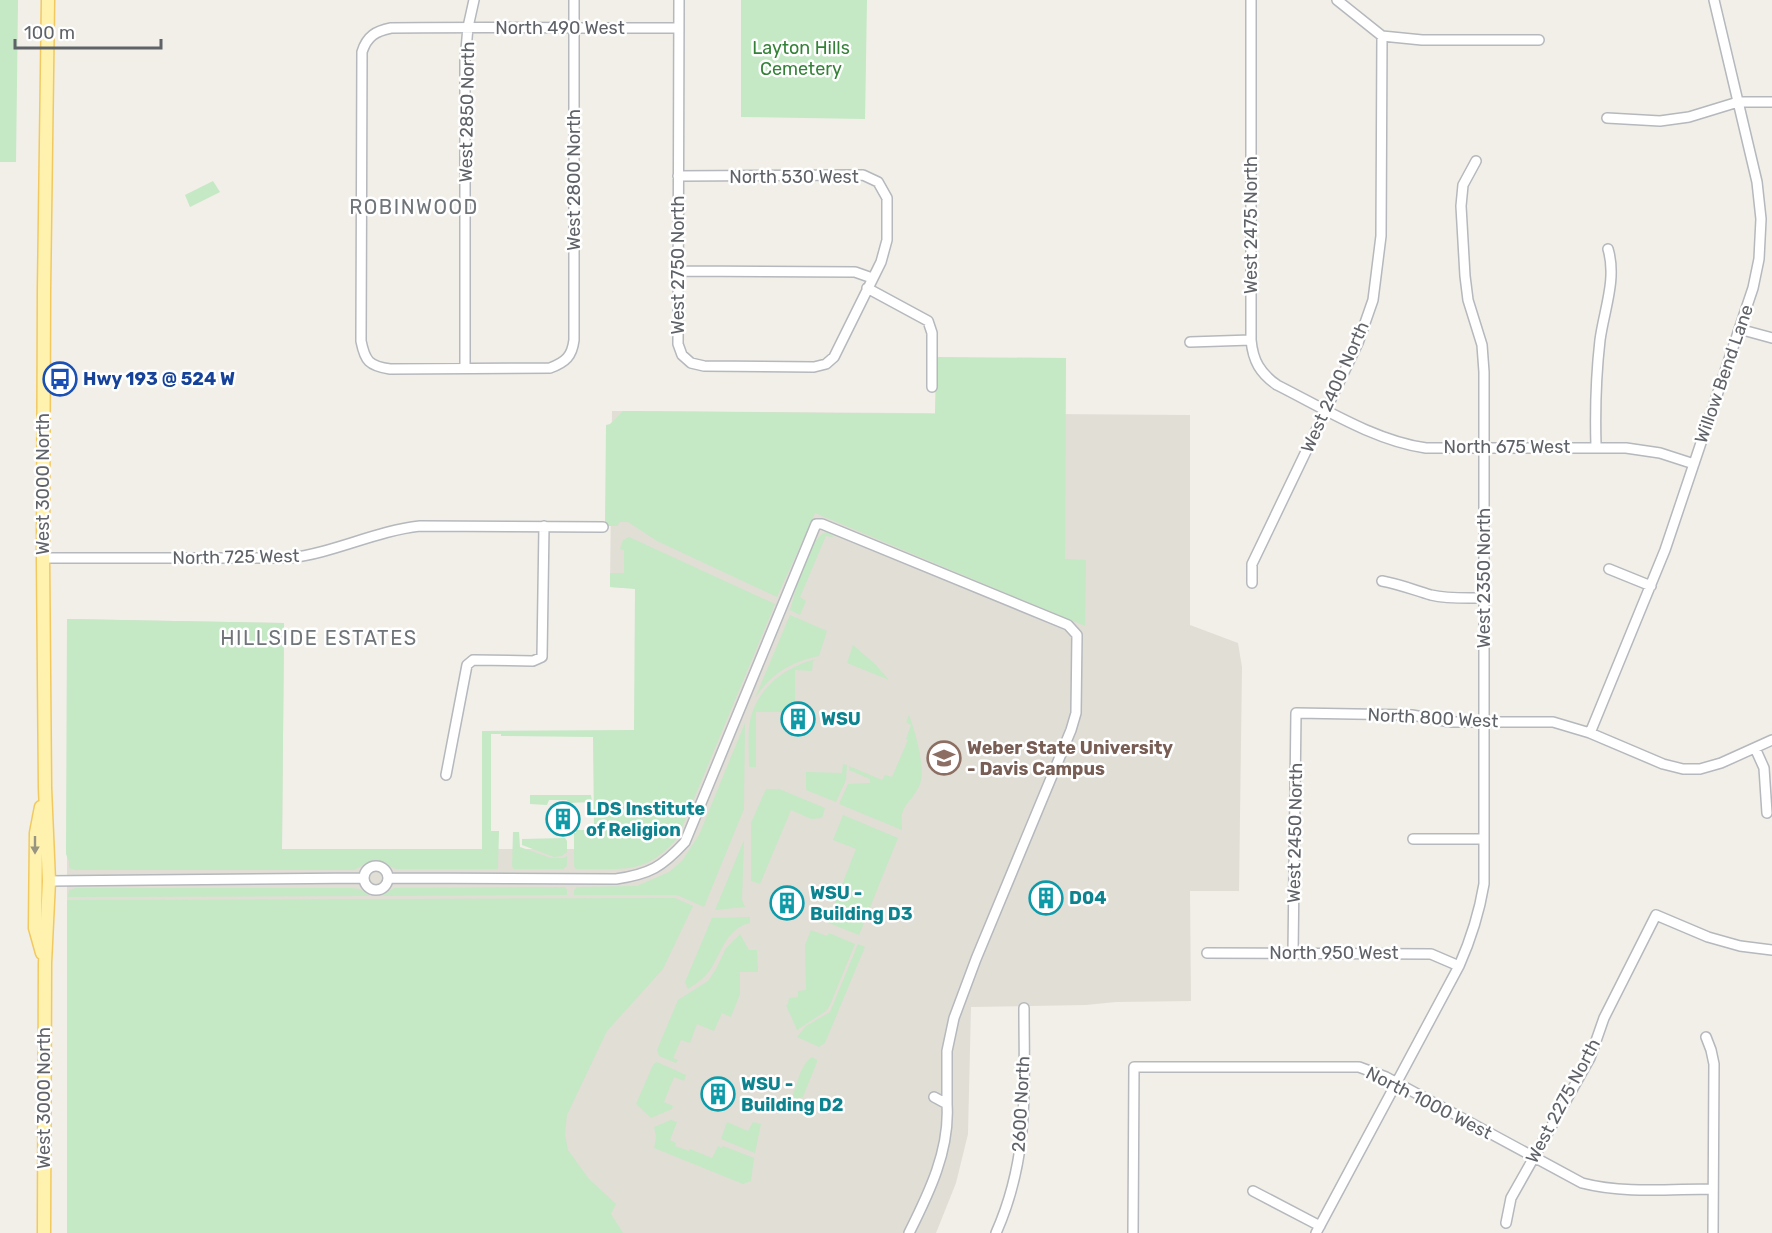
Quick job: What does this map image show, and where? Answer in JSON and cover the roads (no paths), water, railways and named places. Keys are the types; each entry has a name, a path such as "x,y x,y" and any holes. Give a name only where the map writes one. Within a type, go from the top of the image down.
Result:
{"main road":[{"name":"West 3000 North","path":"44,1233 45,963 49,881 45,788 43,558 48,0"},
{"name":"West 3000 North","path":"45,788 36,833 35,928 45,963"}],"street":[{"name":"West 2850 North","path":"465,368 465,61 468,27 474,0"},
{"name":"West 2800 North","path":"465,368 550,368 568,358 573,350 574,0"},
{"name":"West 2750 North","path":"679,0 678,344 682,355 691,363 705,366 814,367 826,364 834,357 872,278"},
{"name":"West 2475 North","path":"1251,0 1251,340 1256,365 1265,376 1277,385 1326,410"},
{"path":"1337,0 1382,36 1422,40 1539,39"},
{"name":"Willow Bend Lane","path":"1590,733 1651,586 1753,288 1759,259 1761,219 1757,182 1714,0"},
{"name":"North 490 West","path":"465,368 379,368 370,363 364,353 361,341 361,318 362,52 365,44 379,30 391,28 679,28"},
{"name":"West 2400 North","path":"1252,583 1252,564 1358,343 1373,300 1381,236 1382,36"},
{"path":"1607,118 1660,121 1689,117 1738,102 1772,102"},
{"name":"West 2350 North","path":"1396,1083 1459,966 1479,913 1484,884 1484,372 1482,345 1468,300 1461,206 1463,185 1476,161"},
{"name":"North 530 West","path":"678,176 863,175 878,182 887,198 887,240 881,262 872,278"},
{"path":"1596,446 1596,386 1600,341 1612,279 1612,263 1608,249"},
{"path":"678,271 855,273 872,278"},
{"path":"867,288 928,321 932,333 932,387"},
{"path":"1739,329 1772,338"},
{"path":"1191,342 1251,340"},
{"name":"North 675 West","path":"1326,410 1404,445 1426,448 1596,446 1660,453 1694,464"},
{"path":"388,878 616,879 639,875 666,863 685,842 692,828 816,524 832,528 1068,625 1077,635 1076,712 1071,730 976,959 954,1018 947,1052 947,1123 943,1150 909,1233"},
{"name":"North 725 West","path":"43,558 289,558 338,548 398,528 420,526 603,527"},
{"path":"446,775 467,665 473,660 533,661 542,657 544,526"},
{"path":"1609,569 1651,586"},
{"path":"1382,581 1402,584 1432,595 1483,597"},
{"name":"North 800 West","path":"1296,713 1402,714 1450,722 1553,722 1590,733 1663,764 1683,769 1700,769 1721,763 1772,740"},
{"name":"West 2450 North","path":"1293,953 1296,713"},
{"path":"1755,748 1764,768 1767,813"},
{"path":"1413,839 1484,839"},
{"path":"364,878 369,868 376,866 383,868 388,878"},
{"path":"49,881 364,878"},
{"path":"364,878 369,888 376,890 383,888 388,878"},
{"name":"West 2275 North","path":"1506,1223 1511,1198 1590,1058 1604,1018 1656,915 1708,937 1740,946 1772,950"},
{"name":"North 950 West","path":"1208,953 1431,954 1459,966"},
{"name":"2600 North","path":"996,1233 1005,1212 1021,1151 1024,1120 1024,1008"},
{"path":"1706,1037 1714,1064 1713,1233"},
{"name":"North 1000 West","path":"1133,1233 1134,1067 1349,1066 1371,1071 1396,1083 1582,1183 1598,1187 1713,1189"},
{"path":"1253,1191 1318,1230 1396,1083"},
{"path":"934,1097 947,1104"}],"place":[{"name":"Hwy 193 @ 524 W","path":"60,379"},
{"name":"WSU","path":"798,719"},
{"name":"Weber State University - Davis Campus","path":"944,758"},
{"name":"LDS Institute of Religion","path":"563,819"},
{"name":"D04","path":"1046,898"},
{"name":"WSU - Building D3","path":"787,903"},
{"name":"WSU - Building D2","path":"718,1094"}],"district":[{"name":"ROBINWOOD","path":"414,207"},
{"name":"HILLSIDE ESTATES","path":"319,638"}],"park label":[{"name":"Layton Hills Cemetery","path":"801,58"}]}
